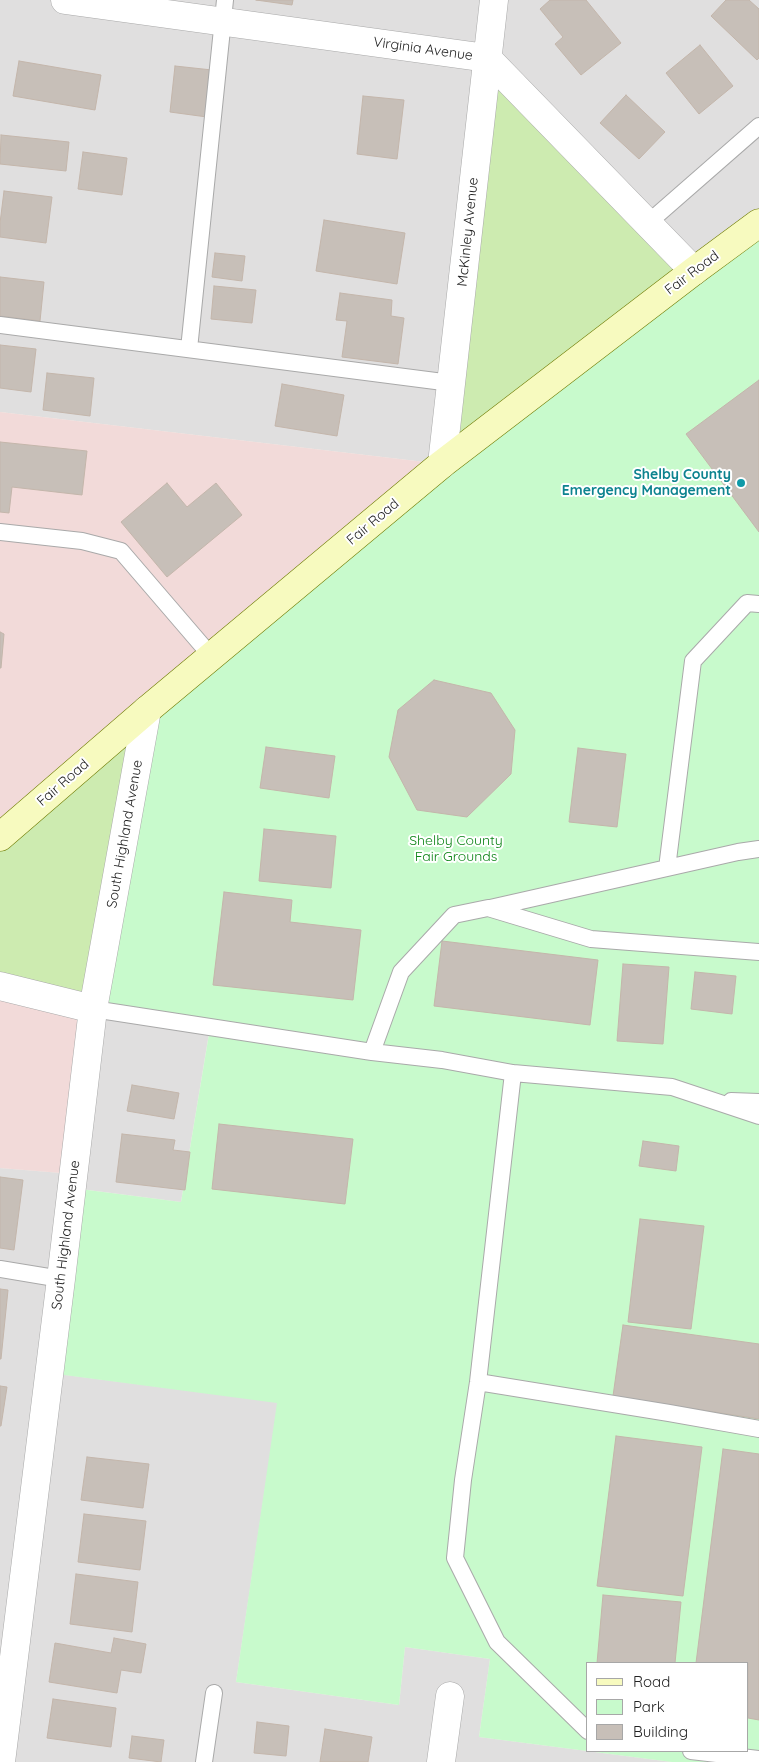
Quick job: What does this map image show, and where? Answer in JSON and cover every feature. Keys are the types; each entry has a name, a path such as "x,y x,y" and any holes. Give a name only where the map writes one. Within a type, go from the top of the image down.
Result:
{"main road":[{"name":"Fair Road","path":"0,837 147,710 442,464 759,223"}],"street":[{"name":"Virginia Avenue","path":"65,0 224,11 487,58 694,271"},
{"name":"McKinley Avenue","path":"442,464 494,0"},
{"name":"South Highland Avenue","path":"0,1762 93,1010 147,710"},
{"path":"0,986 93,1010"},
{"path":"441,1762 450,1696"}],"lane":[{"path":"189,350 224,11"},
{"path":"648,223 759,126"},
{"path":"0,325 451,383"},
{"path":"0,532 82,541 121,551 212,656"},
{"path":"667,868 693,661 747,603 759,604"},
{"path":"372,1052 401,972 454,915 738,852 759,849"},
{"path":"488,908 591,938 759,952"},
{"path":"93,1010 372,1052 442,1060 513,1073 672,1087 759,1116"},
{"path":"513,1073 478,1382 463,1480 455,1558 497,1642 586,1729"},
{"path":"713,1101 759,1102"},
{"path":"0,1269 61,1279"},
{"path":"478,1382 759,1429"},
{"path":"204,1762 214,1693"},
{"path":"700,1752 759,1759"}],"shaded area":[{"path":"0,0 759,0 759,223 442,464 0,412"},
{"path":"0,412 442,464 0,837"},
{"path":"0,986 93,1009 74,1174 0,1168"},
{"path":"93,1009 210,1027 181,1202 73,1188 50,1373 278,1402 236,1682 399,1705 405,1647 490,1659 479,1737 672,1762 0,1762 0,1168 74,1174"}],"green space":[{"path":"487,58 694,271 442,464"},
{"name":"Shelby County Fair Grounds","path":"759,223 759,1762 672,1762 595,1752 749,1752 749,1662 586,1662 586,1751 479,1737 490,1659 405,1647 399,1705 236,1682 277,1403 49,1373 72,1188 181,1202 210,1028 93,1009 147,710"},
{"path":"147,710 93,1009 0,986 0,837"}],"building":[{"path":"256,0 293,0 292,5"},
{"path":"550,0 586,0 621,43 581,75 555,44 563,37 540,9"},
{"path":"726,0 749,0 759,9 759,58 757,60 711,16"},
{"path":"700,45 733,86 699,114 666,73"},
{"path":"19,61 101,75 95,110 13,96"},
{"path":"175,66 212,70 207,117 170,112"},
{"path":"626,95 665,132 639,159 600,123"},
{"path":"363,96 404,100 397,159 357,154"},
{"path":"1,135 69,142 66,171 0,164"},
{"path":"83,152 127,158 122,195 78,189"},
{"path":"4,191 52,197 46,243 0,237"},
{"path":"324,220 405,233 397,284 316,271"},
{"path":"215,253 245,256 242,281 212,277"},
{"path":"0,277 44,282 40,321 0,316"},
{"path":"214,286 256,290 252,323 211,319"},
{"path":"340,293 392,300 391,316 404,318 398,364 342,357 347,321 336,320"},
{"path":"0,345 36,349 31,392 0,388"},
{"path":"47,373 94,378 90,416 43,410"},
{"name":"Shelby County Emergency Management","path":"759,380 759,532 686,434"},
{"path":"282,384 344,395 337,436 275,426"},
{"path":"0,442 87,451 82,495 12,487 9,513 0,512"},
{"path":"167,483 187,507 216,483 242,515 167,577 121,522"},
{"path":"0,632 4,634 1,668 0,668"},
{"path":"434,680 491,693 515,730 511,774 467,817 417,810 389,757 398,710"},
{"path":"266,747 335,756 329,798 260,788"},
{"path":"578,748 626,754 617,827 569,822"},
{"path":"264,829 336,836 331,888 259,881"},
{"path":"224,892 292,900 290,922 361,930 353,1000 213,985"},
{"path":"442,941 598,960 590,1025 434,1006"},
{"path":"623,964 669,967 663,1044 617,1041"},
{"path":"695,972 736,976 732,1014 691,1009"},
{"path":"132,1085 179,1093 174,1119 127,1111"},
{"path":"219,1124 353,1139 345,1204 212,1189"},
{"path":"122,1134 175,1140 173,1150 190,1152 185,1190 116,1182"},
{"path":"643,1141 679,1146 676,1171 639,1166"},
{"path":"0,1177 23,1180 14,1250 0,1248"},
{"path":"640,1219 704,1226 691,1329 628,1322"},
{"path":"0,1289 8,1290 1,1359 0,1359"},
{"path":"623,1325 759,1344 759,1419 613,1396"},
{"path":"0,1386 7,1387 1,1426 0,1426"},
{"path":"616,1436 702,1447 683,1596 597,1586"},
{"path":"723,1449 759,1454 759,1720 749,1718 749,1662 696,1662"},
{"path":"87,1457 149,1464 143,1508 81,1500"},
{"path":"84,1514 146,1521 140,1570 78,1562"},
{"path":"76,1574 138,1582 132,1632 70,1624"},
{"path":"603,1595 681,1602 675,1662 597,1662"},
{"path":"114,1638 146,1644 141,1673 121,1670 117,1693 49,1682 55,1643 111,1653"},
{"path":"53,1699 116,1708 111,1747 47,1738"},
{"path":"257,1722 289,1726 286,1756 254,1753"},
{"path":"325,1729 372,1737 368,1762 320,1762"},
{"path":"132,1736 164,1740 161,1762 129,1758"}],"place":[{"name":"Shelby County Emergency Management","path":"741,483"}]}
